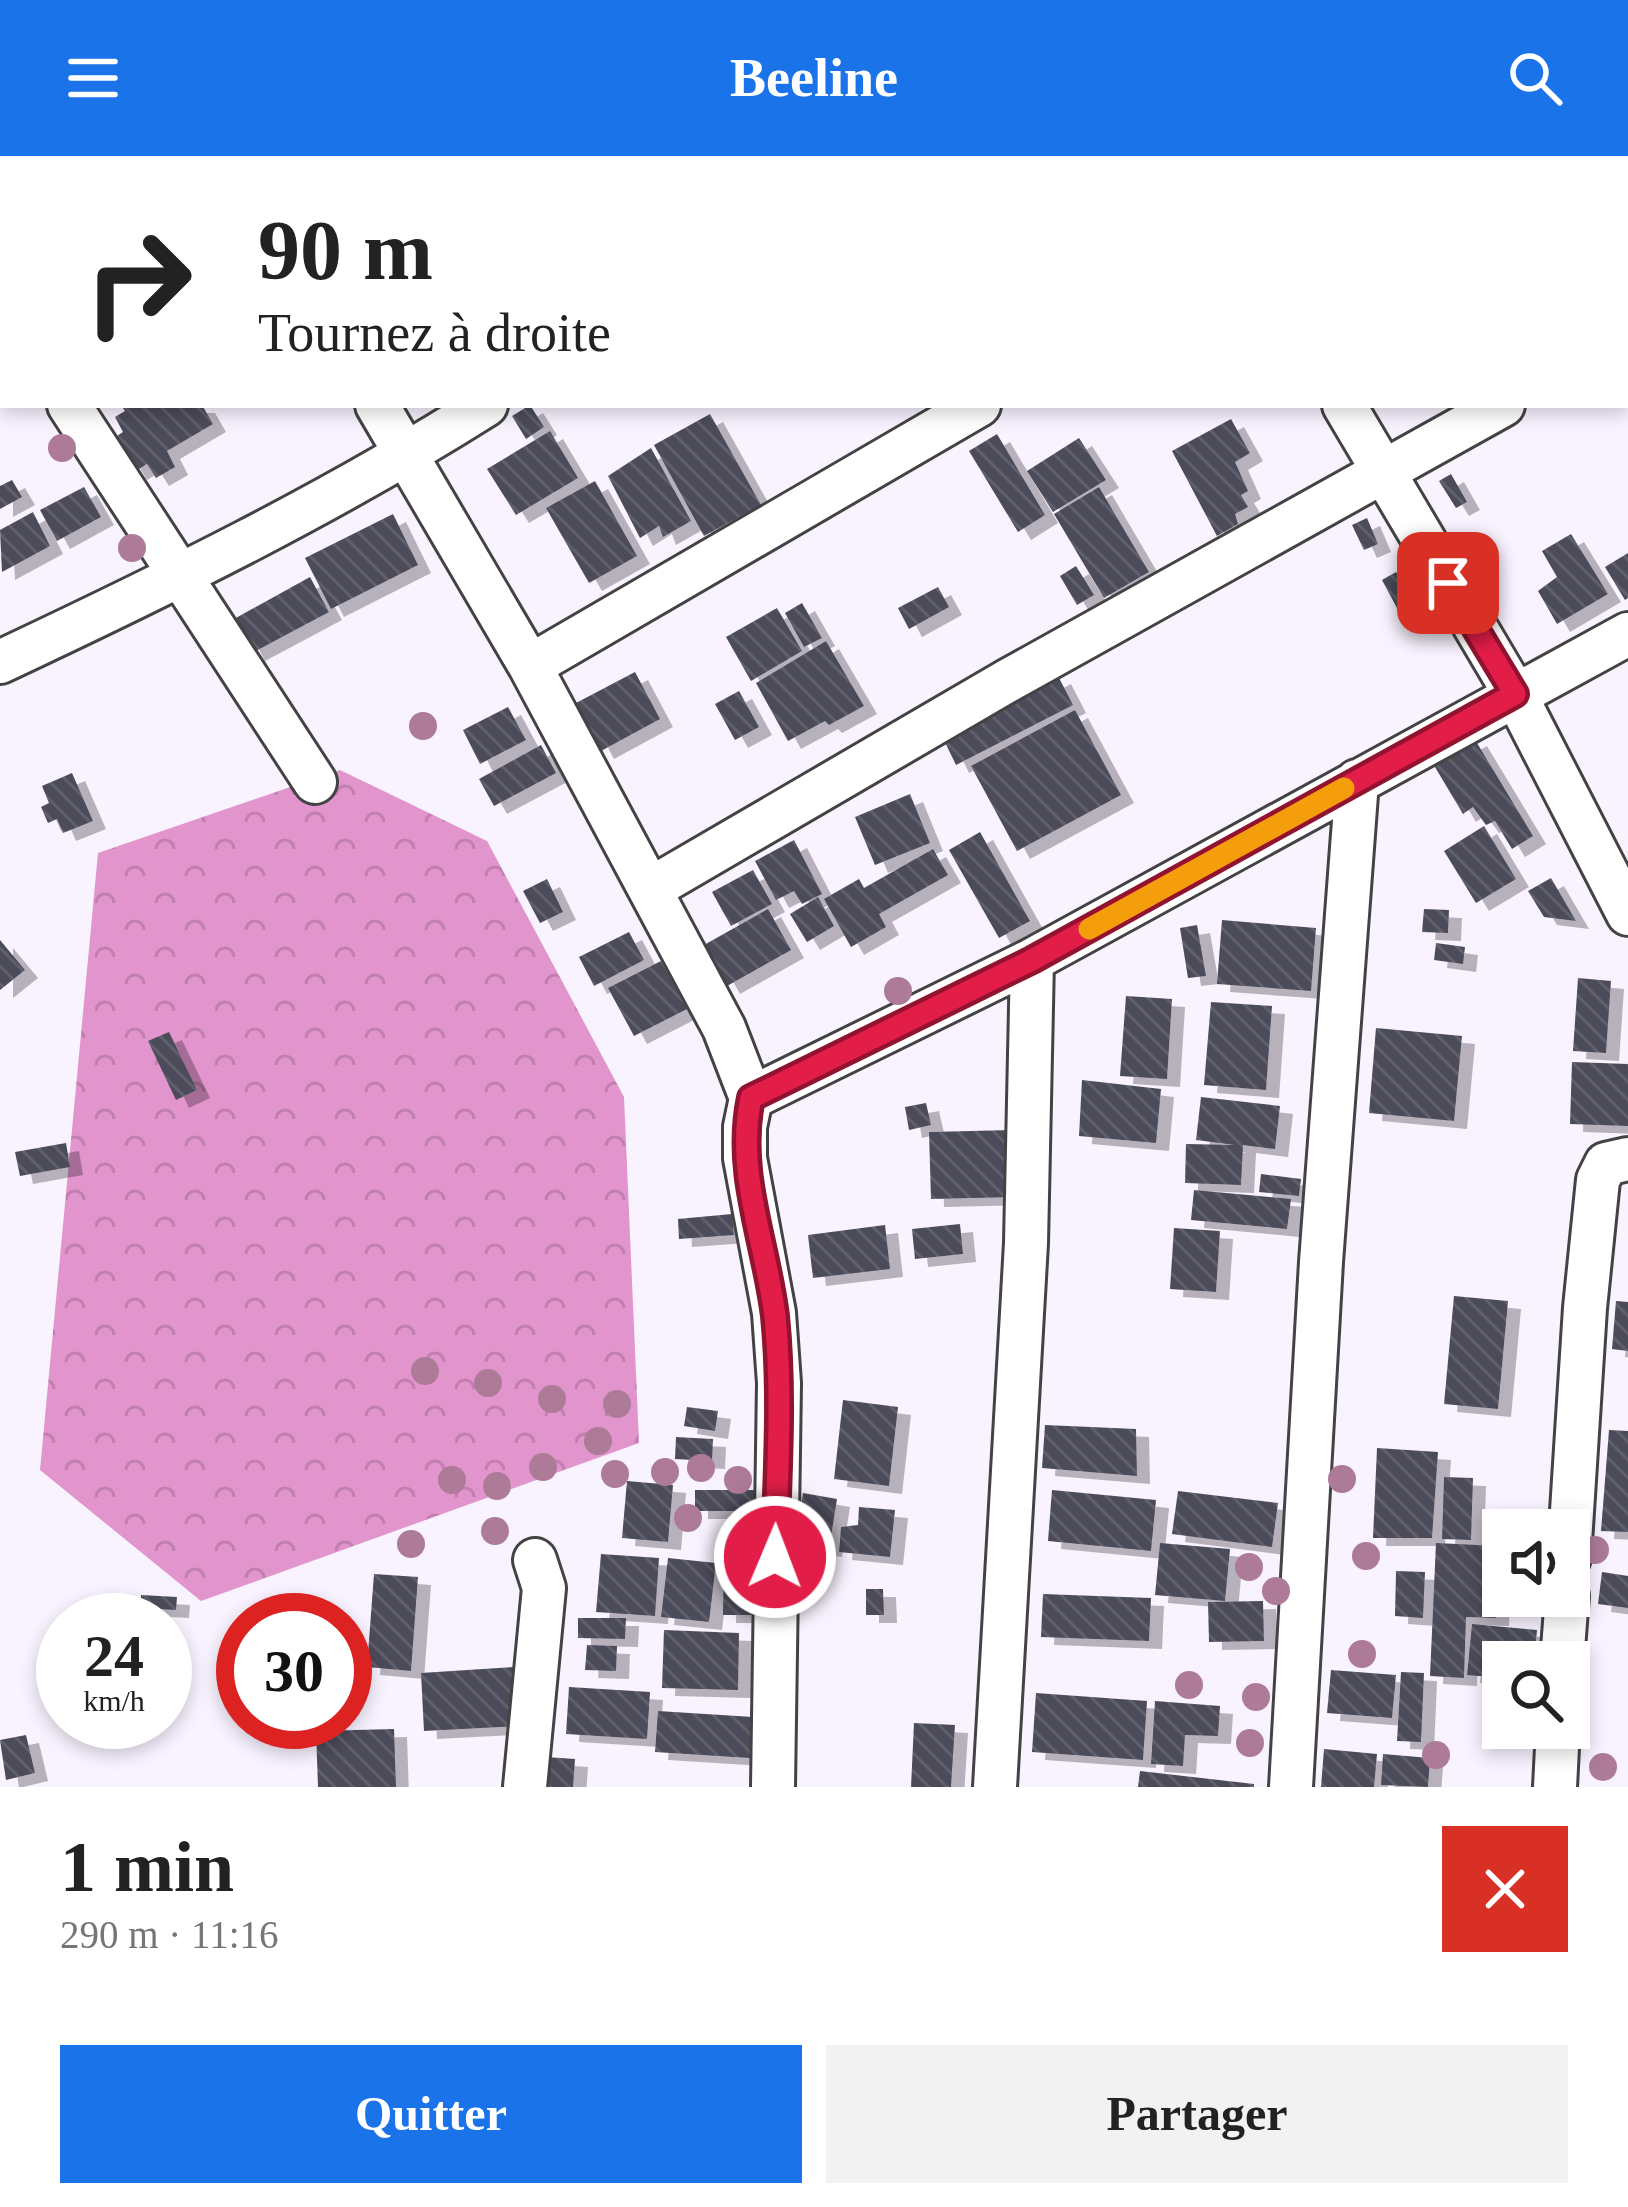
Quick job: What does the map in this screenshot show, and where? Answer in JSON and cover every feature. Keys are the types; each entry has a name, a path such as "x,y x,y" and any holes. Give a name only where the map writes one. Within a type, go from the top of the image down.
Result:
{"street":[{"path":"71,408 315,782"},
{"path":"379,408 530,667 652,889 724,1028 751,1098 745,1158 774,1313 779,1383 773,1787"},
{"path":"0,662 183,576 405,456 482,408"},
{"path":"530,667 974,408"},
{"path":"1346,408 1515,694 1628,914"},
{"path":"652,889 1009,680 1498,408"},
{"path":"751,1098 1032,960 1628,634"},
{"path":"1291,1787 1321,1262 1357,781"},
{"path":"995,1787 1026,1243 1032,960"},
{"path":"1572,1509 1598,1180 1606,1164 1628,1159"},
{"path":"513,1786 544,1588 535,1560"},
{"path":"1555,1787 1557,1749"}],"green space":[{"path":"340,770 487,841 624,1097 639,1443 201,1601 40,1470 98,853"}],"building":[{"path":"123,408 204,408 213,424 167,451 175,467 156,478 147,464 134,472 114,438 123,432 115,417"},
{"path":"532,408 544,427 526,439 512,416"},
{"path":"710,414 761,505 704,536 654,445"},
{"path":"1231,419 1250,453 1235,462 1248,491 1241,495 1248,507 1235,514 1238,524 1217,536 1172,451"},
{"path":"550,431 578,478 516,515 487,469"},
{"path":"997,434 1045,515 1018,532 969,451"},
{"path":"1079,438 1106,480 1053,512 1027,471"},
{"path":"651,448 691,521 663,537 659,526 640,538 608,476"},
{"path":"1451,474 1467,502 1456,508 1439,481"},
{"path":"12,480 22,497 0,509 0,486"},
{"path":"595,481 637,556 589,583 546,508"},
{"path":"84,487 101,517 57,541 40,510"},
{"path":"1099,487 1149,572 1104,598 1054,514"},
{"path":"33,512 50,546 2,572 0,530"},
{"path":"393,514 418,565 331,609 305,558"},
{"path":"1367,518 1378,544 1364,550 1352,525"},
{"path":"1571,534 1608,594 1557,624 1538,591 1557,577 1542,551"},
{"path":"1628,553 1628,598 1625,600 1605,567"},
{"path":"1076,566 1094,595 1077,605 1060,576"},
{"path":"1396,572 1412,600 1397,608 1382,580"},
{"path":"310,577 329,612 252,653 234,619"},
{"path":"938,587 949,607 909,629 898,608"},
{"path":"802,603 822,638 804,647 785,613"},
{"path":"777,608 802,651 751,681 726,637"},
{"path":"826,641 864,706 788,741 756,683"},
{"path":"635,672 660,719 601,751 576,703"},
{"path":"1058,676 1073,705 956,765 942,736"},
{"path":"739,691 759,727 735,740 715,704"},
{"path":"508,707 526,740 480,764 463,730"},
{"path":"1075,710 1121,795 1017,851 971,766"},
{"path":"1474,738 1533,836 1512,849 1495,821 1486,825 1473,807 1463,814 1432,762"},
{"path":"541,745 556,773 494,806 479,779"},
{"path":"72,773 93,821 63,833 57,819 48,823 41,807 49,803 42,786"},
{"path":"910,794 930,843 875,865 855,817"},
{"path":"1484,826 1516,879 1476,903 1444,851"},
{"path":"980,832 1030,921 999,938 949,850"},
{"path":"794,840 822,894 802,904 794,891 776,900 755,861"},
{"path":"933,849 948,875 879,914 886,927 851,947 824,899 859,879 864,888"},
{"path":"753,870 772,904 731,926 712,892"},
{"path":"1551,878 1576,921 1544,917 1528,891"},
{"path":"547,879 563,912 540,923 523,891"},
{"path":"818,897 834,926 807,942 790,914"},
{"path":"768,909 791,950 727,986 704,945"},
{"path":"1424,909 1449,910 1448,933 1422,932"},
{"path":"1222,920 1316,928 1311,991 1217,984"},
{"path":"1197,925 1206,976 1188,978 1180,928"},
{"path":"629,932 644,960 594,986 579,957"},
{"path":"0,940 25,970 0,990"},
{"path":"1436,943 1465,947 1463,964 1434,960"},
{"path":"661,961 687,1009 634,1036 608,988"},
{"path":"1578,978 1611,981 1606,1053 1573,1051"},
{"path":"1126,996 1172,999 1167,1079 1120,1076"},
{"path":"1211,1002 1272,1006 1266,1090 1204,1085"},
{"path":"1376,1028 1462,1036 1454,1121 1369,1113"},
{"path":"169,1032 197,1090 176,1100 148,1041"},
{"path":"1572,1062 1628,1064 1628,1126 1570,1124"},
{"path":"1082,1080 1161,1089 1156,1143 1079,1136"},
{"path":"1201,1097 1280,1106 1275,1149 1243,1145 1241,1185 1185,1183 1186,1144 1235,1145 1196,1140"},
{"path":"926,1103 931,1125 909,1130 905,1107"},
{"path":"1013,1130 1015,1197 931,1199 929,1132"},
{"path":"66,1143 70,1167 20,1176 15,1152"},
{"path":"1261,1174 1301,1179 1299,1196 1259,1192"},
{"path":"1194,1190 1291,1199 1287,1229 1191,1220"},
{"path":"732,1214 734,1235 679,1239 678,1219"},
{"path":"960,1224 963,1254 915,1259 912,1229"},
{"path":"885,1225 890,1269 813,1278 808,1235"},
{"path":"1174,1228 1220,1231 1216,1292 1170,1289"},
{"path":"1454,1296 1508,1301 1498,1409 1444,1404"},
{"path":"1616,1301 1628,1302 1628,1351 1612,1349"},
{"path":"843,1400 898,1407 889,1486 834,1479"},
{"path":"687,1407 718,1411 715,1431 684,1426"},
{"path":"1045,1425 1136,1429 1137,1476 1042,1468"},
{"path":"1609,1430 1628,1431 1628,1532 1601,1531"},
{"path":"676,1437 713,1439 712,1461 675,1459"},
{"path":"1377,1448 1438,1452 1432,1538 1373,1538"},
{"path":"1444,1477 1473,1478 1471,1540 1442,1539"},
{"path":"627,1481 673,1485 668,1542 622,1538"},
{"path":"695,1490 757,1490 757,1511 695,1511"},
{"path":"1052,1490 1156,1500 1151,1551 1048,1541"},
{"path":"1178,1491 1278,1503 1272,1547 1172,1534"},
{"path":"803,1493 837,1499 829,1549 795,1544"},
{"path":"859,1507 895,1510 890,1557 839,1552 841,1527 858,1525"},
{"path":"1160,1543 1230,1549 1225,1601 1155,1595"},
{"path":"1436,1543 1482,1545 1482,1617 1496,1618 1466,1617 1464,1678 1430,1676"},
{"path":"724,1551 763,1551 762,1615 723,1615"},
{"path":"601,1554 659,1558 655,1616 596,1612"},
{"path":"668,1558 716,1563 709,1622 661,1617"},
{"path":"1396,1571 1425,1572 1423,1618 1395,1616"},
{"path":"1602,1572 1628,1576 1628,1608 1598,1604"},
{"path":"374,1574 418,1577 411,1671 372,1667"},
{"path":"866,1589 883,1589 884,1615 866,1615"},
{"path":"1043,1594 1151,1598 1149,1641 1041,1637"},
{"path":"1263,1601 1264,1641 1209,1642 1208,1602"},
{"path":"578,1618 626,1618 625,1639 578,1638"},
{"path":"1472,1624 1537,1630 1536,1641 1482,1641 1482,1676 1467,1675"},
{"path":"664,1630 739,1633 738,1690 662,1688"},
{"path":"587,1645 617,1646 616,1671 585,1670"},
{"path":"514,1667 518,1726 424,1731 421,1673"},
{"path":"1331,1670 1396,1675 1392,1718 1327,1713"},
{"path":"1401,1672 1424,1673 1421,1742 1397,1741"},
{"path":"569,1687 650,1692 647,1739 566,1734"},
{"path":"1036,1693 1147,1701 1143,1760 1032,1752"},
{"path":"1155,1701 1220,1706 1218,1736 1185,1735 1183,1766 1151,1764"},
{"path":"658,1711 753,1717 750,1758 655,1752"},
{"path":"914,1723 955,1725 951,1787 911,1787"},
{"path":"394,1729 396,1787 318,1787 317,1749 372,1749 372,1730"},
{"path":"26,1735 35,1773 6,1780 0,1740"},
{"path":"1324,1749 1377,1754 1374,1787 1321,1787"},
{"path":"1383,1754 1430,1758 1428,1787 1381,1785"},
{"path":"546,1757 575,1759 573,1787 544,1787"},
{"path":"1140,1771 1254,1784 1254,1787 1138,1787"}],"slow traffic":[{"path":"1089,929 1344,788"}],"route":[{"path":"775,1557 779,1383 774,1313 745,1158 751,1098 1032,960 1515,694 1448,583"}]}
